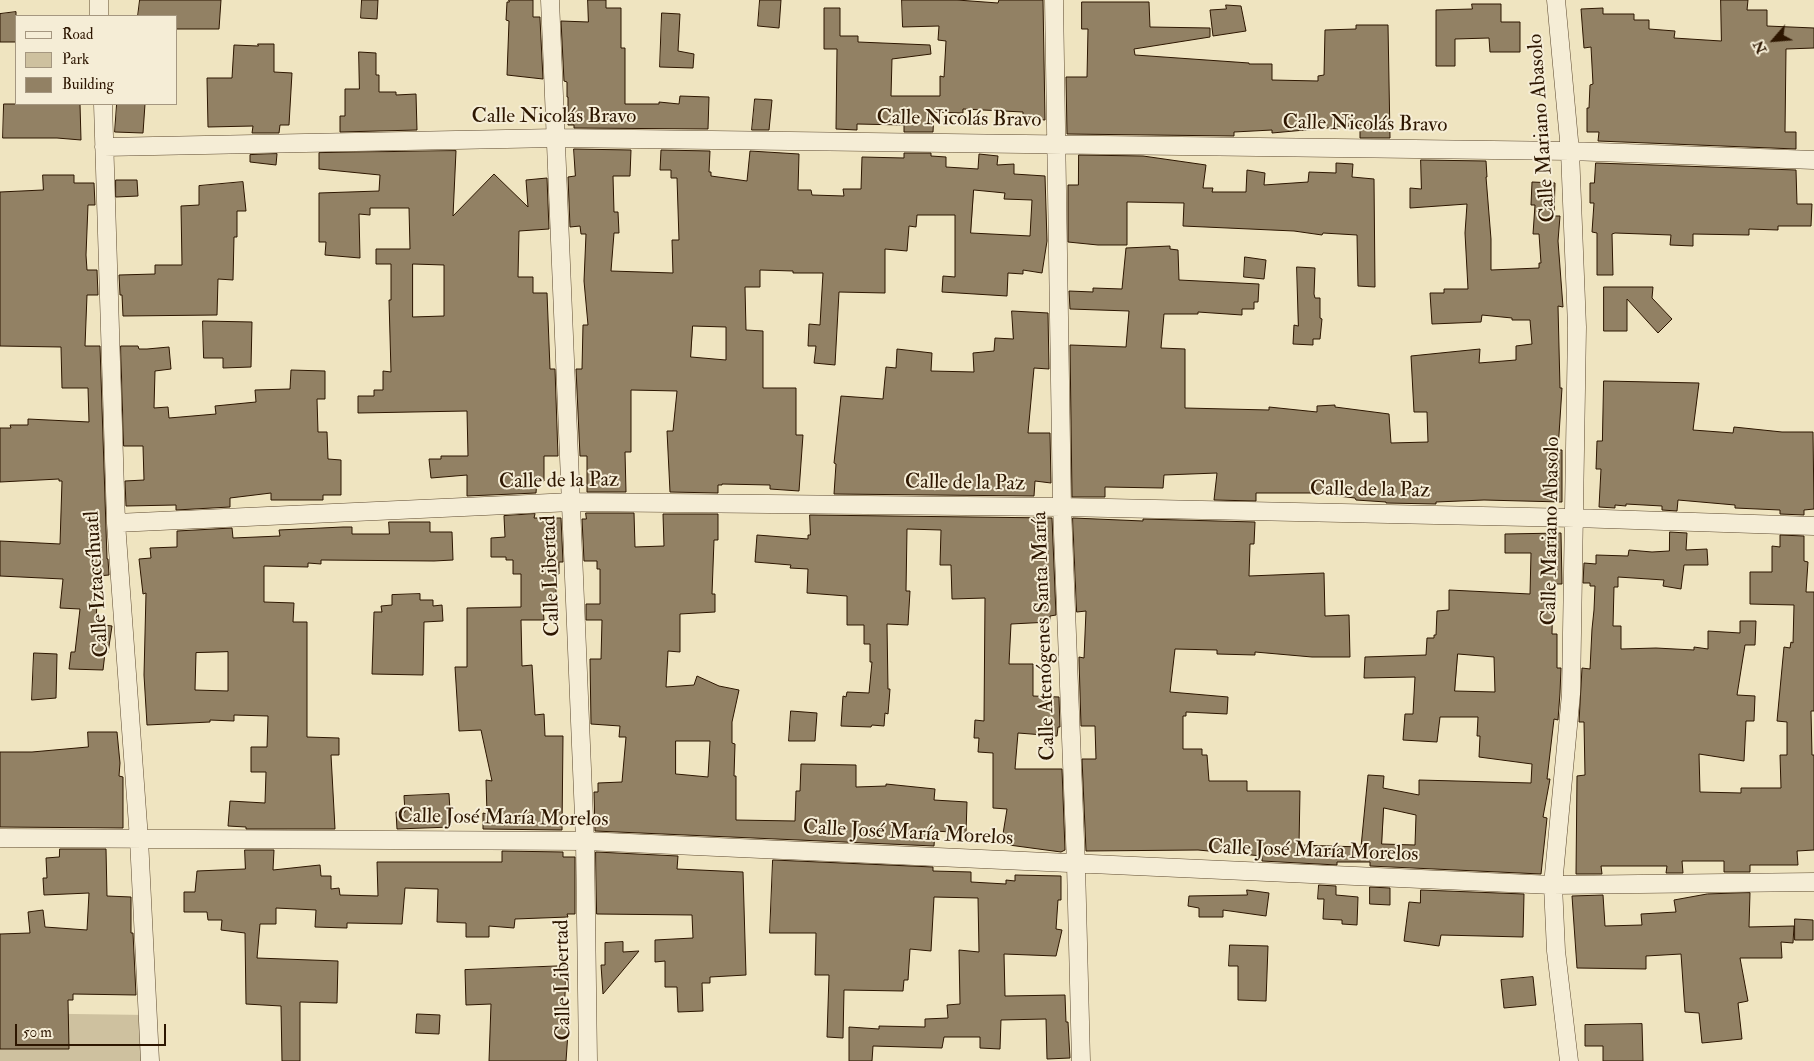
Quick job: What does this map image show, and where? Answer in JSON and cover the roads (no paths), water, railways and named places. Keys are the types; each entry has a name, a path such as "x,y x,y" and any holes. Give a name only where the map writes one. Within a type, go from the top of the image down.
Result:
{"street":[{"path":"99,0 99,15"},
{"name":"Calle Libertad","path":"550,0 585,841 588,1061"},
{"name":"Calle Atenógenes Santa María","path":"1054,0 1062,508 1076,865 1081,1061"},
{"name":"Calle Mariano Abasolo","path":"1556,0 1570,150 1577,327 1571,694 1553,885 1556,951 1569,1061"},
{"name":"Calle Iztaccíhuatl","path":"103,105 116,523 139,839 150,1061"},
{"name":"Calle Nicolás Bravo","path":"104,147 556,138 1570,150 1814,160"},
{"name":"Calle de la Paz","path":"116,523 572,502 1062,508 1575,518 1814,526"},
{"name":"Calle José María Morelos","path":"0,838 585,841 1076,865 1553,885 1814,882"}]}
